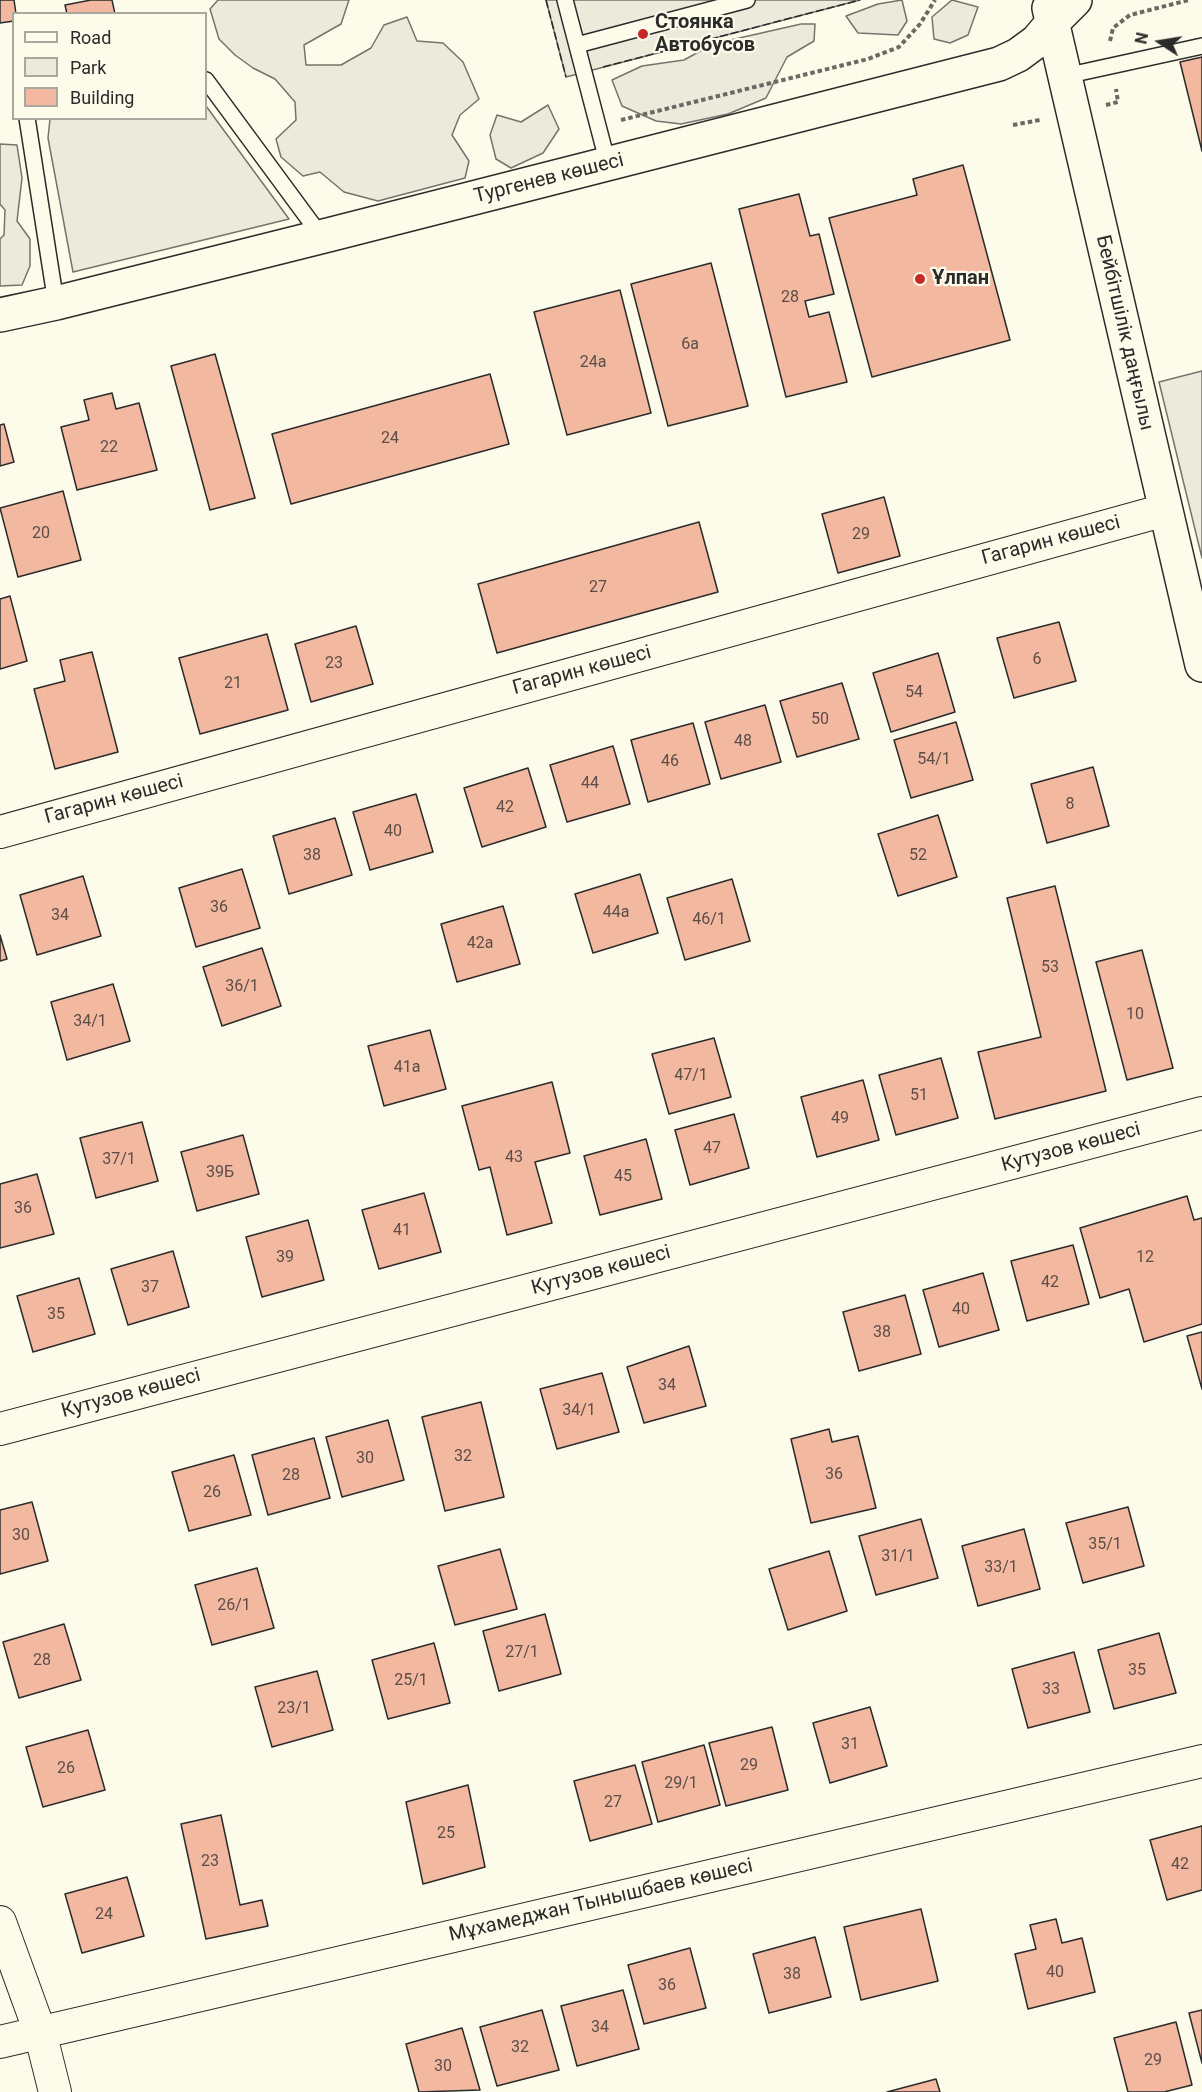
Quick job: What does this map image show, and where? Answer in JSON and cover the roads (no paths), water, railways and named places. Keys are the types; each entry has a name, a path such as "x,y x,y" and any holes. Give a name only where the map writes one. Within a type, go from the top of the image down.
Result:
{"street":[{"name":"Бейбітшілік даңғылы","path":"1058,7 1065,76 1202,665"},
{"name":"Тургенев көшесі","path":"0,315 56,303 999,64 1018,55 1037,41 1058,7"},
{"name":"Гагарин көшесі","path":"0,832 1165,510"},
{"name":"Кутузов көшесі","path":"0,1429 1202,1113"},
{"name":"Мұхамеджан Тынышбаев көшесі","path":"0,2042 1202,1761"},
{"path":"0,1922 40,2032 55,2092"}],"lane":[{"path":"565,0 608,164"},
{"path":"577,45 747,0"},
{"path":"1065,76 1202,46"},
{"path":"207,81 321,236"},
{"path":"27,120 56,303"}],"place":[{"name":"Стоянка Автобусов","path":"643,34"},
{"name":"Ұлпан","path":"920,279"}]}
